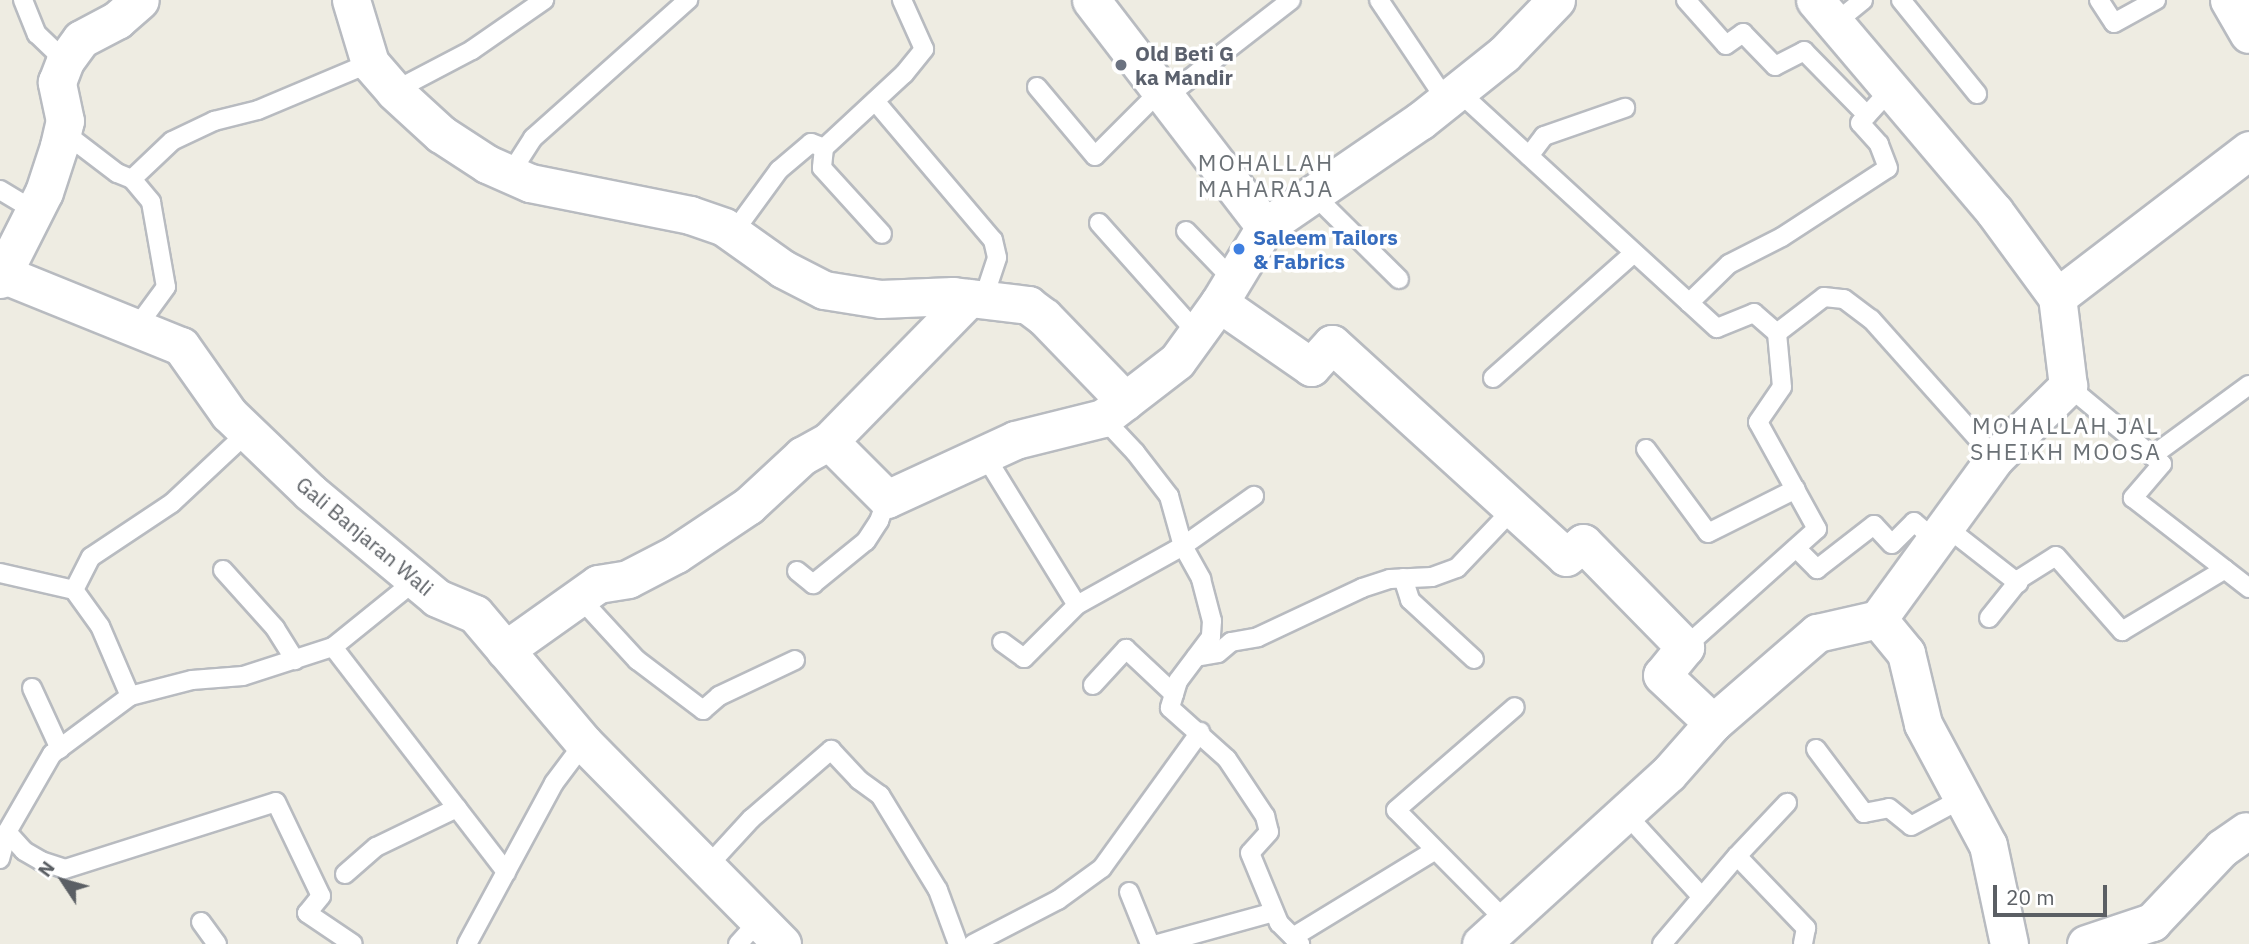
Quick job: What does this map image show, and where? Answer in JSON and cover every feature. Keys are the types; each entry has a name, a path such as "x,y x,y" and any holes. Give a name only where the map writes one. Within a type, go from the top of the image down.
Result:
{"street":[{"path":"1,275 44,192 65,121 57,82 65,61 81,39 117,20 140,0"},
{"path":"351,0 370,63 394,91 441,134 487,164 530,183 691,215 733,233 783,269 824,290 880,299 976,299 1028,305 1036,311 1114,409"},
{"path":"1091,0 1265,226"},
{"path":"829,441 887,499 1015,440 1114,409 1177,361 1226,292 1265,226 1452,95 1504,54 1556,0"},
{"path":"2229,0 2249,34"},
{"path":"1494,933 1668,774 1713,723 1817,633 1878,619 1995,457 2068,386 2057,296 1994,211 1879,102 1825,11"},
{"path":"2057,296 2249,150"},
{"name":"Gali Banjaran Wali","path":"1,275 181,346 229,414 310,492 437,598 475,614 584,743 706,868 760,936"},
{"path":"1226,292 1311,367 1332,344 1566,557 1583,542 1685,647 1662,675 1713,723"},
{"path":"505,650 598,584 628,579 676,554 748,506 802,456 829,441 976,299"},
{"path":"1878,619 1906,653 1923,724 1988,845 2006,943"},
{"path":"2086,944 2152,922 2222,848 2246,831"}],"lane":[{"path":"23,0 37,34 65,61"},
{"path":"394,91 472,50 544,0"},
{"path":"510,174 533,138 688,0"},
{"path":"882,234 822,168 824,148 904,74 924,49 902,0"},
{"path":"1037,87 1095,156 1163,94 1291,0"},
{"path":"1379,0 1452,95 1529,156 1717,328 1754,313 1777,333 1782,387 1758,422 1817,529 1685,647"},
{"path":"1686,0 1726,45 1743,33 1775,66 1804,51 1879,102 1860,123 1879,144 1888,168 1782,237 1729,264 1689,303"},
{"path":"1825,11 1863,0"},
{"path":"1902,0 1977,94"},
{"path":"2099,0 2114,23 2156,0"},
{"path":"132,179 172,141 214,121 258,110 370,63"},
{"path":"875,101 993,240 997,258 976,299"},
{"path":"1529,156 1544,136 1625,108"},
{"path":"62,131 117,173 132,179 151,202 166,287 136,328"},
{"path":"733,233 779,170 811,143 824,148"},
{"path":"0,190 35,211"},
{"path":"1313,194 1399,279"},
{"path":"1099,223 1198,333"},
{"path":"1186,230 1226,292"},
{"path":"1493,378 1634,253"},
{"path":"1777,333 1824,297 1844,299 1871,319 1995,457"},
{"path":"2152,456 2249,385"},
{"path":"2068,386 2162,464 2133,498 2249,588"},
{"path":"1114,409 1135,452 1169,496 1183,546 1201,579 1212,621 1211,637 1178,681 1170,708 1200,732 1227,759 1265,816 1269,832 1250,852 1279,923 1296,941 1434,851"},
{"path":"74,590 91,557 172,503 248,432"},
{"path":"1646,449 1708,533 1796,489"},
{"path":"984,454 1077,605"},
{"path":"1002,642 1024,657 1077,605 1183,546 1254,496"},
{"path":"797,571 813,584 866,541 879,521 887,499"},
{"path":"1196,657 1218,653 1231,642 1258,637 1362,587 1390,579 1432,577 1457,568 1513,509"},
{"path":"1796,548 1817,569 1874,525 1892,544 1914,522 1940,533 2018,583"},
{"path":"1989,618 2018,583 2056,556 2122,631 2225,569"},
{"path":"223,570 275,628 295,660"},
{"path":"0,573 74,590 100,626 130,696"},
{"path":"1403,578 1410,600 1474,659"},
{"path":"0,859 7,832 52,754 130,696 192,680 243,676 333,647 416,580"},
{"path":"579,597 636,660 703,710 719,696 795,660"},
{"path":"333,647 506,872"},
{"path":"1093,685 1126,649 1174,694"},
{"path":"33,688 60,749"},
{"path":"1494,933 1434,851 1396,810 1515,707"},
{"path":"973,944 1000,939 1102,868 1200,732"},
{"path":"467,944 554,783 584,743"},
{"path":"1816,749 1864,813 1889,808 1911,826 1963,798"},
{"path":"706,868 751,819 831,750 859,780 880,795 938,890 958,944"},
{"path":"7,832 24,851 41,862 65,869 276,802 321,896 307,913 353,944"},
{"path":"1662,944 1737,856 1787,803"},
{"path":"345,874 376,847 457,807"},
{"path":"1625,813 1702,897"},
{"path":"1737,856 1806,928 1803,944"},
{"path":"1129,892 1150,944"},
{"path":"1158,944 1274,912"},
{"path":"201,922 217,944"}],"place":[{"name":"Old Beti G ka Mandir","path":"1121,65"},
{"name":"Saleem Tailors & Fabrics","path":"1239,249"}],"district":[{"name":"MOHALLAH MAHARAJA","path":"1266,175"},
{"name":"MOHALLAH JAL SHEIKH MOOSA","path":"2066,438"}]}
